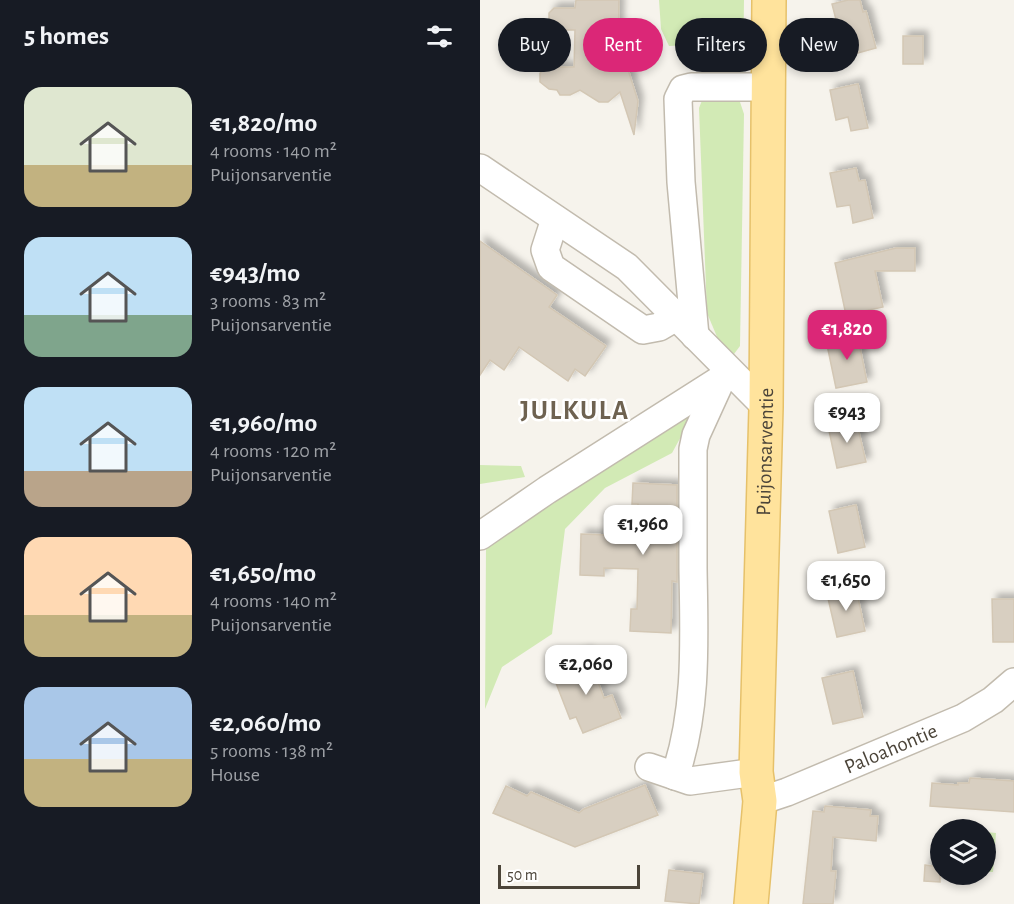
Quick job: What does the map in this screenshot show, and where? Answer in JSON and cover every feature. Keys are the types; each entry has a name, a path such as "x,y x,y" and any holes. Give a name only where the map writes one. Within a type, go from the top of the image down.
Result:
{"main road":[{"name":"Puijonsarventie","path":"751,904 758,786 766,407 769,0"}],"street":[{"path":"695,336 681,182 678,99 683,89 691,87 768,87"},
{"path":"480,168 627,267 695,336 727,375 766,407"},
{"path":"555,219 545,250 551,267 643,330 659,327 676,316"},
{"path":"480,536 547,490 727,375"},
{"path":"675,776 682,755 691,700 695,651 693,449 696,435 727,375"},
{"name":"Paloahontie","path":"649,767 690,781 758,786 787,792 963,718 993,700 1014,682"}],"green space":[{"path":"659,0 744,0 744,18 675,18 675,46 669,46 663,33 663,18 660,18"},
{"path":"728,97 740,102 744,114 740,346 734,354 723,351 707,313 699,108 703,98"},
{"path":"700,402 672,453 605,488 565,529 552,634 502,667 485,709 486,546"},
{"path":"480,465 521,466 525,477 480,484"}],"building":[{"path":"576,0 619,0 619,18 583,18 583,72 629,72 638,101 634,135 620,92 608,102 599,102 580,90 570,95 560,95 557,90 549,89 540,82 541,72 571,72 571,67 574,67 575,30 571,30 571,18 549,18 549,13 554,8 575,8"},
{"path":"860,0 863,12 866,11 876,48 859,53 859,18 836,18 832,4"},
{"path":"903,36 923,36 923,64 903,64"},
{"path":"858,84 868,128 851,131 848,117 836,120 830,90"},
{"path":"856,168 859,181 865,180 873,218 853,223 850,205 837,207 830,173"},
{"path":"480,241 557,295 549,307 606,346 585,376 575,369 568,381 519,347 504,370 490,360 480,375"},
{"path":"896,248 915,248 915,271 875,271 883,307 846,315 835,263"},
{"path":"857,333 867,382 836,388 826,340"},
{"path":"856,420 866,462 837,468 828,426"},
{"path":"633,483 677,485 677,582 672,581 671,633 630,631 631,609 637,609 638,569 604,568 604,576 580,575 581,534 637,536 638,504 632,504"},
{"path":"856,505 865,547 838,553 829,511"},
{"path":"856,588 865,631 837,637 827,594"},
{"path":"992,599 1014,599 1014,642 993,642"},
{"path":"587,652 604,698 612,695 621,718 583,733 576,717 570,719 554,678 573,670 569,659"},
{"path":"853,671 863,717 833,724 822,678"},
{"path":"970,778 1014,781 1014,812 930,806 932,783 958,785 958,783 969,783"},
{"path":"645,785 658,815 575,847 493,813 506,786 527,796 531,792 579,813"},
{"path":"825,806 871,810 870,816 878,816 876,841 833,837 831,871 836,871 833,904 803,904 813,811 824,812"},
{"path":"925,865 930,866 930,881 924,881"},
{"path":"669,870 703,874 699,904 665,901"}],"district":[{"name":"JULKULA","path":"575,410"}]}
